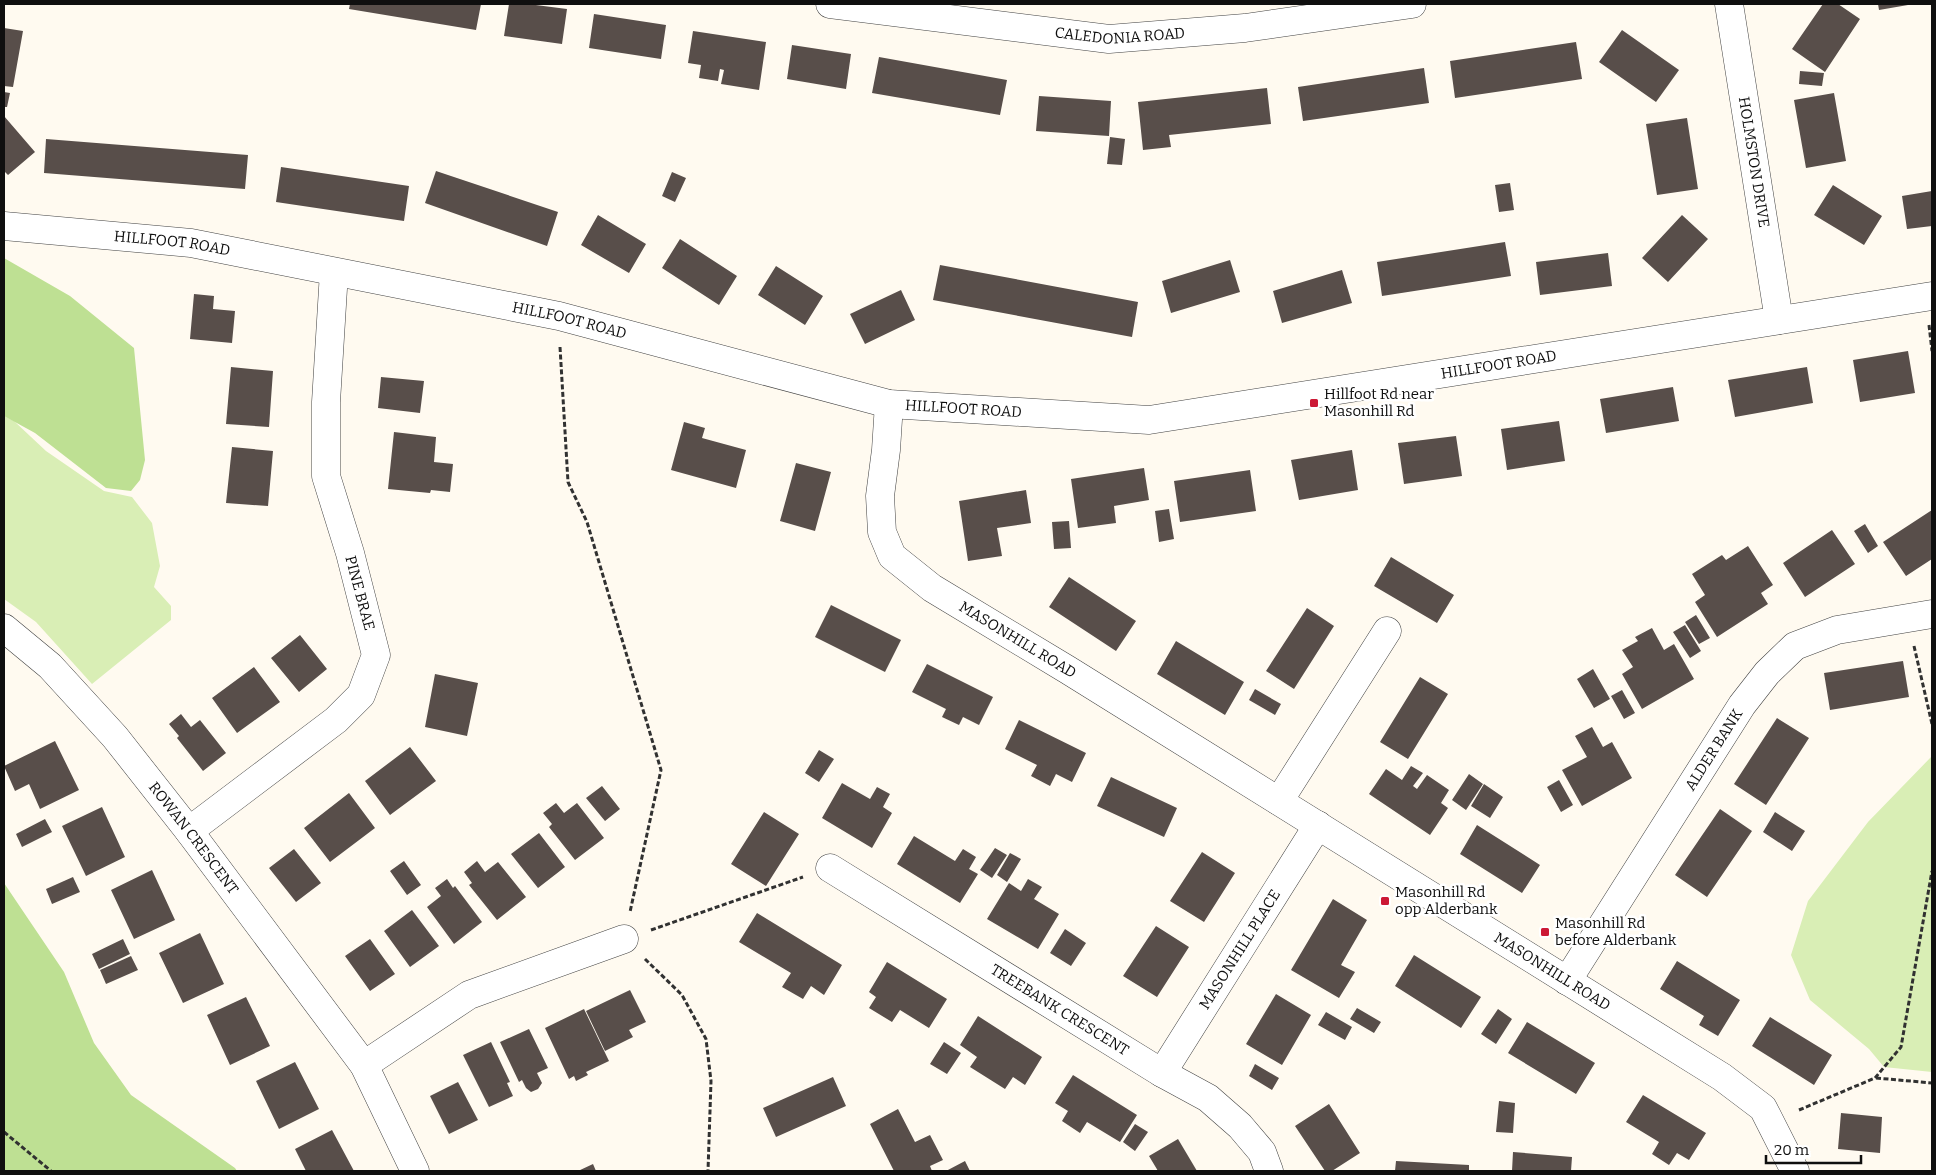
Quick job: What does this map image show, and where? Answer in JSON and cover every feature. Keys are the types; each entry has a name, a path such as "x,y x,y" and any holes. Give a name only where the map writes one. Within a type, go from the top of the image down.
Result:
{"street":[{"name":"CALEDONIA ROAD","path":"830,4 1110,39 1245,28 1412,4"},
{"name":"HOLMSTON DRIVE","path":"1729,4 1779,320"},
{"name":"HILLFOOT ROAD","path":"4,226 191,243 559,316 888,404 1149,420 1932,296"},
{"name":"PINE BRAE","path":"189,830 336,720 361,696 376,655 350,553 326,476 326,402 334,272"},
{"name":"MASONHILL ROAD","path":"888,404 886,450 880,496 882,532 892,556 932,588 1318,825 1722,1077 1763,1108 1795,1171"},
{"name":"ALDER BANK","path":"1567,981 1742,705 1767,673 1795,646 1837,630 1920,616"},
{"name":"ROWAN CRESCENT","path":"4,628 50,666 102,722 189,830 364,1065 414,1171"},
{"path":"1279,801 1387,631"},
{"name":"MASONHILL PLACE","path":"1162,1072 1318,825"},
{"name":"TREEBANK CRESCENT","path":"830,868 1162,1072 1208,1098 1240,1126 1262,1152 1269,1171"},
{"path":"364,1065 469,995 624,939"}],"path":[{"path":"559,316 568,482 587,522 661,770 624,939"},
{"path":"1920,616 1932,724"},
{"path":"624,939 830,868"},
{"path":"1770,1122 1875,1078 1901,1047 1932,871"},
{"path":"624,939 682,994 706,1039 711,1081 708,1171"},
{"path":"1875,1078 1932,1083"},
{"path":"4,1132 51,1171"}],"green space":[{"path":"4,258 70,296 134,348 145,460 140,480 131,491 106,488 35,433 4,416"},
{"path":"4,416 14,421 46,451 104,491 132,497 152,523 160,566 154,587 171,606 171,620 92,684 36,622 4,599"},
{"path":"1932,756 1932,1072 1884,1067 1869,1049 1810,1000 1791,955 1808,901 1868,822"},
{"path":"4,883 64,972 94,1043 131,1095 237,1171 4,1171"}],"building":[{"path":"350,4 481,4 476,30 349,9"},
{"path":"509,4 528,4 567,9 562,44 504,36"},
{"path":"1823,4 1838,4 1860,19 1825,72 1792,49"},
{"path":"1878,4 1908,4 1908,5 1879,10"},
{"path":"594,14 666,25 661,59 589,48"},
{"path":"4,28 23,31 13,87 4,86"},
{"path":"1622,30 1679,70 1656,102 1599,62"},
{"path":"693,31 766,42 759,90 721,84 724,70 720,69 718,81 699,78 701,65 688,63"},
{"path":"1576,42 1582,79 1455,98 1450,61"},
{"path":"792,45 851,54 846,89 787,79"},
{"path":"879,57 1007,80 1000,115 872,93"},
{"path":"1424,68 1429,103 1303,121 1298,87"},
{"path":"1800,71 1824,73 1822,86 1799,84"},
{"path":"1267,88 1271,124 1169,135 1171,147 1143,150 1138,102"},
{"path":"4,92 10,93 7,107 4,107"},
{"path":"1834,93 1846,161 1806,168 1794,100"},
{"path":"1039,96 1111,101 1109,136 1036,131"},
{"path":"4,116 35,152 8,175 4,171"},
{"path":"1687,118 1698,189 1657,195 1646,124"},
{"path":"1110,137 1125,139 1122,165 1107,164"},
{"path":"46,139 248,155 245,189 44,173"},
{"path":"281,167 409,186 404,221 276,202"},
{"path":"436,171 558,212 547,246 425,203"},
{"path":"672,172 686,178 675,202 662,196"},
{"path":"1510,183 1514,210 1499,212 1495,185"},
{"path":"1833,185 1882,216 1864,245 1814,215"},
{"path":"1932,191 1932,226 1907,229 1902,196"},
{"path":"598,215 646,244 629,273 581,245"},
{"path":"1682,215 1708,239 1668,282 1642,258"},
{"path":"680,239 737,276 719,305 662,268"},
{"path":"1505,242 1511,276 1382,296 1377,262"},
{"path":"1608,253 1612,286 1540,295 1536,262"},
{"path":"1230,260 1240,292 1171,313 1162,281"},
{"path":"940,265 1138,302 1132,337 933,300"},
{"path":"776,266 823,296 805,325 758,295"},
{"path":"1342,270 1352,303 1282,323 1273,291"},
{"path":"901,290 915,320 865,344 850,314"},
{"path":"194,294 214,296 213,309 235,311 232,343 190,339"},
{"path":"1908,351 1915,393 1860,402 1853,360"},
{"path":"231,367 273,371 269,427 226,424"},
{"path":"1807,367 1813,403 1735,417 1728,380"},
{"path":"381,377 424,381 420,413 378,408"},
{"path":"1673,387 1679,421 1606,433 1600,399"},
{"path":"1559,421 1565,461 1507,470 1501,429"},
{"path":"684,422 705,428 702,438 746,450 736,488 671,470"},
{"path":"394,432 436,437 434,462 453,464 450,492 431,490 430,493 388,489"},
{"path":"1456,436 1462,476 1404,484 1398,443"},
{"path":"232,447 273,451 268,506 226,503"},
{"path":"1352,450 1358,490 1299,500 1291,460"},
{"path":"796,463 831,472 815,531 780,521"},
{"path":"1144,468 1149,500 1114,506 1116,523 1078,528 1071,479"},
{"path":"1250,470 1256,511 1180,522 1174,481"},
{"path":"1026,490 1031,523 997,528 1002,556 968,561 959,501"},
{"path":"1169,509 1174,539 1159,542 1155,511"},
{"path":"1932,510 1932,559 1906,576 1883,542"},
{"path":"1069,521 1071,548 1054,549 1052,522"},
{"path":"1865,524 1878,546 1868,553 1854,531"},
{"path":"1832,530 1855,564 1805,597 1783,563"},
{"path":"1748,546 1773,585 1761,593 1768,604 1717,637 1695,602 1705,595 1692,574 1722,555 1726,560"},
{"path":"1391,557 1454,595 1437,623 1374,586"},
{"path":"1069,577 1136,621 1116,651 1049,607"},
{"path":"831,605 901,640 885,672 815,637"},
{"path":"1307,608 1334,626 1294,689 1266,671"},
{"path":"1696,615 1710,638 1699,644 1685,622"},
{"path":"1685,625 1701,651 1690,658 1673,632"},
{"path":"1652,628 1664,650 1674,644 1694,679 1642,709 1622,674 1633,667 1622,650 1638,641 1635,637"},
{"path":"300,635 327,669 299,692 271,658"},
{"path":"1176,641 1244,682 1225,715 1157,674"},
{"path":"1903,661 1909,697 1830,710 1824,673"},
{"path":"927,664 993,697 979,725 963,717 959,725 942,717 946,709 912,692"},
{"path":"254,667 280,702 237,733 212,698"},
{"path":"1593,669 1610,699 1594,708 1577,679"},
{"path":"435,674 478,683 467,736 425,727"},
{"path":"1420,677 1448,694 1408,759 1380,742"},
{"path":"1255,689 1281,704 1275,715 1249,700"},
{"path":"1622,690 1635,713 1624,719 1611,696"},
{"path":"181,714 191,727 200,720 226,753 203,771 177,738 179,736 169,724"},
{"path":"1777,718 1809,738 1766,805 1734,784"},
{"path":"1019,720 1086,753 1072,782 1056,774 1050,786 1031,776 1037,765 1005,749"},
{"path":"1592,727 1603,747 1612,742 1632,778 1582,806 1562,770 1587,757 1575,736"},
{"path":"55,741 79,790 40,809 29,784 15,791 4,766"},
{"path":"410,747 436,781 390,815 365,781"},
{"path":"819,750 834,759 819,782 805,773"},
{"path":"1411,766 1423,773 1413,786 1417,789 1427,775 1449,790 1441,803 1448,808 1430,835 1369,794 1386,769 1402,780"},
{"path":"1469,774 1483,784 1466,810 1452,800"},
{"path":"1111,777 1177,808 1164,837 1097,806"},
{"path":"1559,780 1573,805 1561,812 1547,787"},
{"path":"842,783 870,799 877,787 890,794 883,807 892,813 872,848 822,818"},
{"path":"1484,784 1503,797 1490,818 1471,806"},
{"path":"602,786 620,809 605,821 586,798"},
{"path":"349,793 375,828 330,862 304,828"},
{"path":"556,803 564,813 577,803 604,838 575,860 549,827 552,824 543,813"},
{"path":"102,807 125,857 86,876 62,826"},
{"path":"1720,809 1752,831 1707,897 1675,875"},
{"path":"764,812 799,834 766,886 731,864"},
{"path":"1775,812 1805,831 1792,851 1763,832"},
{"path":"45,819 52,832 22,847 16,834"},
{"path":"1477,825 1540,865 1522,893 1460,854"},
{"path":"539,833 565,867 538,888 511,854"},
{"path":"914,836 955,861 963,849 976,857 969,869 978,874 960,903 897,864"},
{"path":"995,848 1007,855 992,878 980,870"},
{"path":"294,849 321,883 296,902 269,868"},
{"path":"1202,852 1235,873 1204,922 1170,901"},
{"path":"1010,853 1021,859 1007,882 997,875"},
{"path":"404,861 421,885 407,895 390,871"},
{"path":"477,861 485,872 498,862 526,897 497,920 469,885 472,883 464,872"},
{"path":"152,870 175,920 134,939 111,890"},
{"path":"73,877 80,892 52,904 46,889"},
{"path":"447,879 453,888 455,886 482,922 454,944 427,907 441,896 435,888"},
{"path":"1028,879 1042,887 1034,899 1059,914 1038,949 987,919 1009,883 1021,891"},
{"path":"1333,899 1367,920 1341,965 1355,972 1339,998 1291,970"},
{"path":"412,910 439,946 410,967 384,931"},
{"path":"757,913 842,965 824,995 811,986 803,999 782,987 791,973 739,942"},
{"path":"1156,926 1189,947 1157,997 1123,976"},
{"path":"1065,929 1086,943 1071,966 1050,953"},
{"path":"200,933 224,984 183,1003 159,953"},
{"path":"123,939 130,954 99,969 92,954"},
{"path":"370,939 395,974 370,991 345,956"},
{"path":"1414,955 1481,997 1461,1028 1395,986"},
{"path":"131,956 138,970 106,984 100,970"},
{"path":"1677,961 1740,1000 1718,1036 1699,1025 1704,1016 1660,989"},
{"path":"887,962 947,999 929,1028 900,1010 892,1022 869,1008 876,997 869,992"},
{"path":"630,990 646,1022 629,1030 633,1037 605,1051 586,1011"},
{"path":"1276,994 1311,1015 1282,1065 1246,1044"},
{"path":"246,997 270,1046 230,1065 207,1015"},
{"path":"1357,1008 1381,1022 1374,1033 1350,1019"},
{"path":"584,1009 609,1061 586,1072 588,1075 576,1081 574,1076 569,1079 545,1028"},
{"path":"1498,1009 1512,1019 1496,1044 1481,1034"},
{"path":"1326,1012 1352,1027 1345,1040 1318,1025"},
{"path":"978,1016 1042,1057 1025,1085 1013,1077 1005,1089 970,1067 977,1057 960,1045"},
{"path":"1770,1017 1832,1055 1814,1085 1752,1046"},
{"path":"1527,1022 1595,1063 1576,1094 1508,1053"},
{"path":"529,1029 548,1068 537,1073 542,1083 538,1089 531,1092 526,1088 522,1080 519,1082 500,1042"},
{"path":"491,1042 510,1082 507,1083 513,1096 489,1107 463,1055"},
{"path":"944,1042 961,1053 947,1074 930,1064"},
{"path":"295,1062 319,1109 279,1129 256,1081"},
{"path":"1255,1064 1279,1078 1272,1090 1249,1076"},
{"path":"1073,1075 1137,1115 1120,1142 1087,1122 1080,1133 1062,1121 1068,1111 1055,1103"},
{"path":"833,1077 846,1106 776,1137 763,1108"},
{"path":"458,1082 478,1120 449,1134 430,1096"},
{"path":"1643,1095 1706,1133 1689,1160 1677,1153 1669,1165 1652,1154 1659,1142 1626,1122"},
{"path":"1499,1101 1515,1103 1513,1133 1496,1132"},
{"path":"1329,1104 1360,1153 1332,1171 1325,1171 1295,1126"},
{"path":"898,1109 915,1142 930,1135 943,1160 930,1166 932,1171 894,1171 870,1124"},
{"path":"1841,1113 1882,1117 1880,1153 1838,1149"},
{"path":"1135,1124 1148,1132 1135,1151 1123,1142"},
{"path":"332,1130 354,1171 306,1171 295,1149"},
{"path":"1178,1139 1197,1171 1158,1171 1149,1156"},
{"path":"1513,1152 1572,1157 1571,1171 1512,1171"},
{"path":"965,1161 970,1171 946,1171"},
{"path":"1396,1161 1469,1165 1469,1171 1395,1171"},
{"path":"593,1164 596,1171 578,1171"}],"place":[{"name":"Hillfoot Rd near Masonhill Rd","path":"1314,403"},
{"name":"Masonhill Rd opp Alderbank","path":"1385,901"},
{"name":"Masonhill Rd before Alderbank","path":"1545,932"}]}
